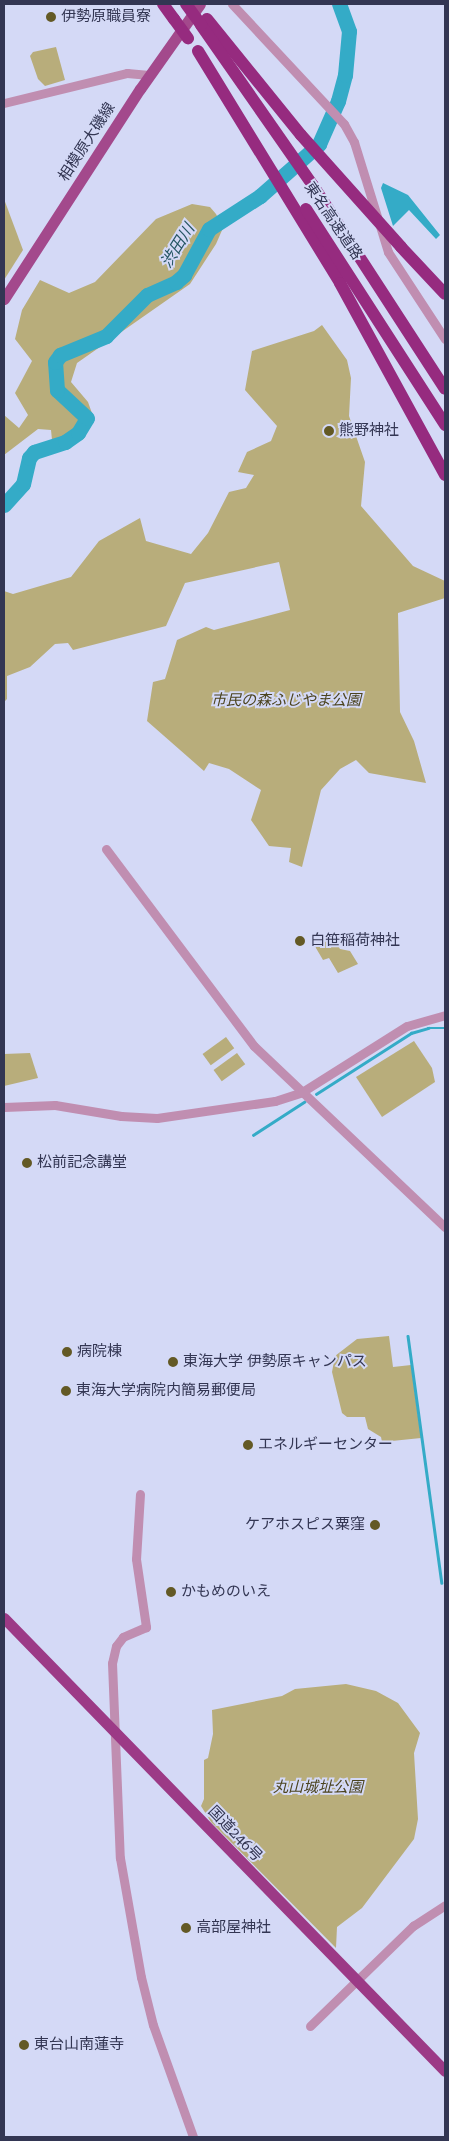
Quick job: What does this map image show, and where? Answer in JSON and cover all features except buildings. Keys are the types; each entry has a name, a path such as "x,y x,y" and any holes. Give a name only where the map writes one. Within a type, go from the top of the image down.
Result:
{"highway":[{"name":"東名高速道路","path":"163,4 198,51 445,425"},
{"path":"186,4 204,22 401,247 445,294"},
{"path":"194,4 204,22"},
{"name":"東名高速道路","path":"204,22 445,389"},
{"path":"293,197 445,475"},
{"name":"国道246号","path":"4,1618 445,2071"}],"main road":[{"name":"相模原大磯線","path":"4,299 149,75 200,4"}],"street":[{"path":"232,4 344,124 354,142 388,252 445,339"},
{"path":"4,104 127,73 149,75"},
{"path":"106,849 240,1029 302,1092 445,1227"},
{"path":"4,1107 54,1105 121,1116 168,1117 275,1101 302,1092 407,1026 445,1015"},
{"path":"140,1494 136,1559 146,1628 126,1634 114,1652 114,1732 120,1858 134,1946 153,2025 192,2137"},
{"path":"310,2026 413,1926 445,1905"}],"green space":[{"path":"56,47 65,80 45,86 38,79 30,56 33,52"},
{"path":"4,199 23,250 4,280"},
{"path":"192,204 210,207 216,214 223,228 216,244 190,284 77,363 71,382 88,402 93,416 89,428 68,447 52,440 51,430 38,429 4,455 4,415 19,428 28,415 15,393 32,361 15,339 22,310 40,280 69,293 95,282 156,219"},
{"name":"市民の森ふじやま公園","path":"322,325 347,360 351,378 349,416 365,462 361,506 413,566 445,581 445,598 398,613 400,712 414,741 426,783 369,773 356,760 340,769 321,790 302,867 289,862 291,848 269,846 251,820 261,790 229,769 209,763 204,771 147,721 153,682 165,679 177,640 206,627 214,630 290,610 279,562 185,583 166,626 73,650 68,643 55,644 30,667 7,676 7,699 4,702 4,591 13,594 71,577 99,541 140,518 146,541 191,554 208,533 229,492 246,488 254,475 238,472 247,452 271,441 277,426 245,390 252,351 314,331"},
{"path":"331,935 340,949 350,951 358,964 338,973 329,958 323,960 313,943"},
{"path":"226,1037 234,1048 211,1065 203,1054"},
{"path":"414,1041 432,1068 435,1082 382,1117 356,1077"},
{"path":"30,1053 38,1078 4,1086 4,1054"},
{"path":"237,1053 245,1064 222,1081 214,1070"},
{"path":"389,1336 393,1367 411,1365 421,1438 382,1442 381,1437 368,1429 365,1417 347,1417 342,1413 332,1372 335,1356 357,1339"},
{"name":"丸山城址公園","path":"346,1684 376,1691 398,1703 420,1733 414,1753 418,1819 414,1839 362,1908 337,1927 336,1948 211,1822 201,1806 204,1799 204,1760 208,1758 213,1734 212,1710 282,1696 295,1689"}],"water":[{"path":"383,183 408,195 440,235 436,239 409,210 393,226 381,188"}],"waterway":[{"name":"渋田川","path":"4,505 23,484 29,458 34,452 65,442 78,433 87,418 57,390 55,362 60,355 106,336 147,295 176,282 184,275 209,229 260,196 319,144 338,101 345,75 349,31 339,4"},
{"path":"316,1094 411,1033 428,1028 445,1028"},
{"path":"253,1135 304,1102"},
{"path":"408,1336 442,1583"}],"place":[{"name":"伊勢原職員寮","path":"51,17"},
{"name":"熊野神社","path":"329,431"},
{"name":"白笹稲荷神社","path":"300,941"},
{"name":"松前記念講堂","path":"27,1163"},
{"name":"病院棟","path":"67,1352"},
{"name":"東海大学 伊勢原キャンパス","path":"173,1362"},
{"name":"東海大学病院内簡易郵便局","path":"66,1391"},
{"name":"エネルギーセンター","path":"248,1445"},
{"name":"ケアホスピス粟窪","path":"375,1525"},
{"name":"かもめのいえ","path":"171,1592"},
{"name":"高部屋神社","path":"186,1928"},
{"name":"東台山南蓮寺","path":"24,2045"}]}
